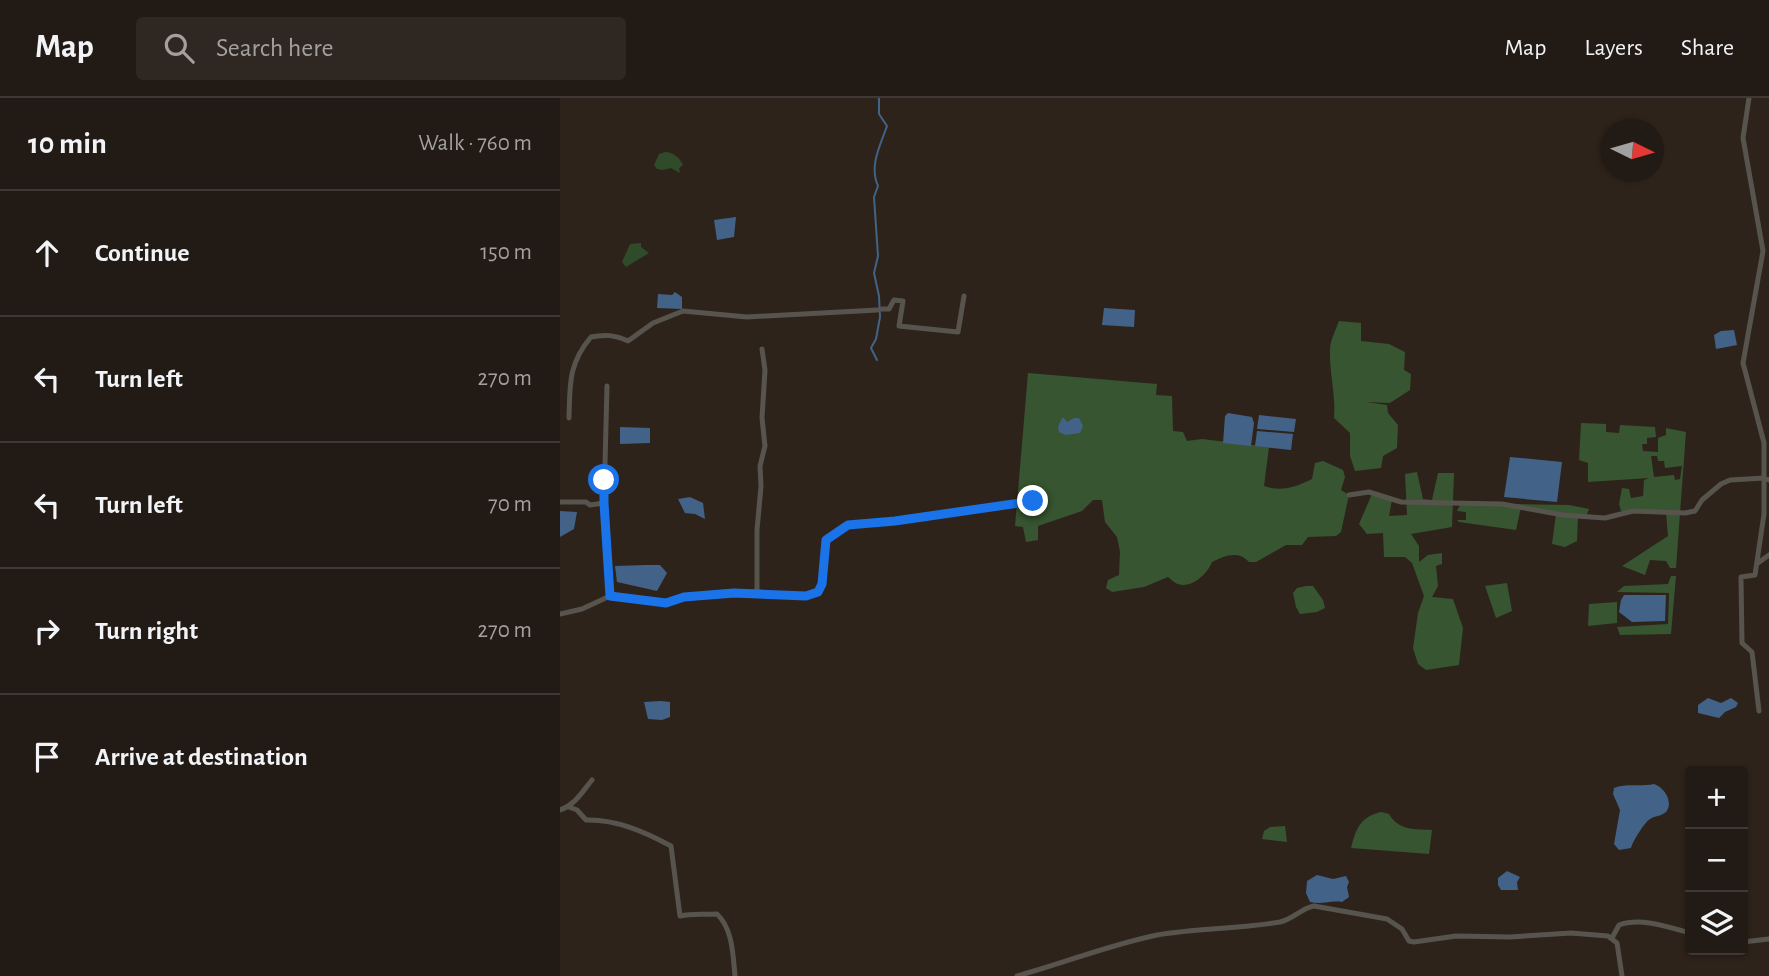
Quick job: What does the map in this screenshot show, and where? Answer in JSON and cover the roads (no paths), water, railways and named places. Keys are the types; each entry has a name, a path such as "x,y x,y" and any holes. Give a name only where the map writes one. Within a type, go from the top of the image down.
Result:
{"street":[{"path":"1749,98 1743,138 1763,251 1742,363 1764,443 1766,479 1755,575 1741,578 1740,603 1742,643 1752,652 1759,710"},
{"path":"569,418 570,376 579,354 591,337 602,334 628,341 653,323 683,311 747,317 889,309 894,300 903,301 899,326 958,332 964,296"},
{"path":"757,592 760,466 765,446 762,411 765,370 762,349"},
{"path":"607,386 604,503 610,596"},
{"path":"1349,495 1370,492 1401,502 1502,504 1563,515 1605,518 1633,511 1685,513 1695,510 1702,500 1730,480 1750,477 1766,479"},
{"path":"560,614 582,609 610,596 666,603 684,597 757,592 806,596 818,592 822,584 826,540 848,525 1033,501"},
{"path":"560,502 586,502 590,505 604,503"},
{"path":"1756,564 1769,555"},
{"path":"560,810 569,807 592,780"},
{"path":"569,807 577,810 586,820 609,821 626,826 671,846 681,916 694,913 717,914 722,919 731,943 735,976"},
{"path":"1017,976 1135,940 1278,922 1297,916 1314,906 1387,919 1402,929 1409,941 1414,942 1456,936 1510,937 1571,933 1612,938 1618,947 1622,976"},
{"path":"1612,938 1619,925 1624,923 1649,923 1685,932"},
{"path":"1748,941 1769,939"}],"water":[{"path":"736,217 734,237 717,240 714,220"},
{"path":"675,292 682,297 682,309 657,308 658,294 672,295"},
{"path":"1104,308 1135,310 1134,327 1102,325"},
{"path":"1734,330 1737,345 1716,349 1714,335 1721,331"},
{"path":"1228,413 1252,417 1254,423 1251,446 1223,443 1225,416"},
{"path":"1259,415 1296,419 1294,432 1257,429"},
{"path":"1063,417 1067,422 1079,418 1083,426 1080,433 1066,435 1059,432 1058,426"},
{"path":"620,427 650,428 650,443 620,444"},
{"path":"1257,431 1293,434 1291,450 1255,446"},
{"path":"1510,457 1562,462 1557,502 1504,497"},
{"path":"690,497 703,503 705,519 685,513 678,499"},
{"path":"560,511 577,512 574,529 560,537"},
{"path":"660,565 667,573 657,591 617,582 615,566"},
{"path":"1624,595 1666,595 1665,621 1632,622 1619,612"},
{"path":"1708,698 1721,703 1731,698 1738,703 1719,718 1698,713 1698,705"},
{"path":"644,702 670,702 670,717 662,720 648,719"},
{"path":"1654,784 1667,795 1669,804 1666,812 1648,821 1631,848 1619,850 1614,844 1620,810 1613,794 1614,788"},
{"path":"1507,871 1520,877 1517,882 1518,890 1501,890 1498,885 1498,878"},
{"path":"1317,875 1333,879 1346,876 1349,882 1349,897 1342,902 1310,902 1306,893 1307,881"}],"waterway":[{"path":"877,360 871,348 876,339 880,317 874,273 878,256 874,197 878,186 875,171 876,156 887,126 879,114 879,98"}]}
